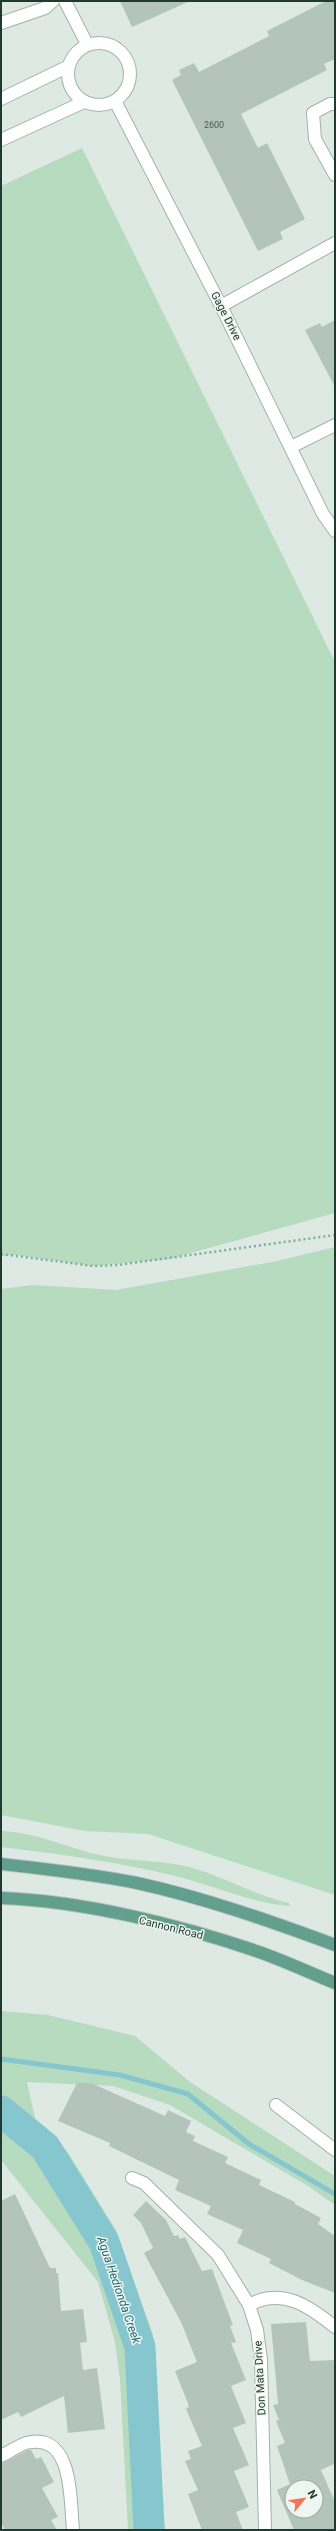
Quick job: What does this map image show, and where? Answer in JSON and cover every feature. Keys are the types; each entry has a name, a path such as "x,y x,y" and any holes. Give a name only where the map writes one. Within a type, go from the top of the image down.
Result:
{"main road":[{"path":"1,1864 89,1875 138,1884 198,1899 335,1945"},
{"name":"Cannon Road","path":"1,1898 83,1907 175,1927 260,1952 335,1983"}],"street":[{"path":"1,23 45,8 53,1"},
{"path":"65,1 87,44"},
{"path":"1,140 84,102 105,105 115,101 128,86 130,75 127,60 117,48 108,43 97,42 87,44 71,57 67,67 70,88 84,102"},
{"path":"1,99 67,67"},
{"name":"Gage Drive","path":"115,101 221,306 323,514 335,531"},
{"path":"335,104 330,104 313,113 315,139 335,175"},
{"path":"221,306 335,243"},
{"path":"291,447 335,425"},
{"path":"276,2105 335,2150"},
{"name":"Don Mata Drive","path":"132,2178 144,2183 218,2255 249,2305 257,2330 261,2360 265,2530"},
{"path":"249,2305 260,2299 279,2297 310,2307 335,2327"},
{"path":"1,2456 26,2443 45,2443 56,2448 66,2466 74,2530"}],"path":[{"path":"1,1254 93,1266 118,1265 335,1235"}],"green space":[{"path":"82,148 335,662 335,1213 169,1259 93,1266 17,1255 1,1256 1,186"},
{"path":"335,1247 335,1895 148,1834 85,1831 1,1815 1,1289 33,1285 116,1290 277,1261"},
{"path":"1,1831 25,1834 107,1857 177,1864 189,1867 214,1875 276,1900 289,1903 290,1906 263,1902 154,1871 67,1856 1,1847"},
{"path":"1,2011 48,2015 135,2036 190,2082 335,2176 335,2205 308,2186 170,2105 113,2086 27,2082 37,2127 67,2151 116,2230 153,2335 165,2530 128,2530 120,2379 115,2342 98,2282 1,2160"}],"building":[{"path":"120,1 190,1 132,27"},
{"path":"326,1 335,1 335,59 324,64 327,70 241,114 258,148 267,143 305,219 280,232 283,239 258,251 172,80 181,75 179,70 194,63 199,72 269,36 267,31"},
{"path":"335,320 335,387 305,330 320,323 322,327"},
{"path":"77,2083 91,2083 165,2116 168,2110 191,2121 186,2132 195,2136 193,2141 228,2157 225,2163 261,2180 259,2185 295,2202 295,2204 321,2218 318,2224 335,2236 335,2293 302,2280 269,2263 271,2259 237,2243 243,2230 207,2214 211,2206 175,2190 179,2180 109,2146 110,2143 58,2121"},
{"path":"15,2194 50,2268 56,2268 56,2273 58,2273 61,2311 83,2309 87,2342 80,2343 83,2370 97,2368 105,2429 68,2433 64,2396 21,2417 18,2412 1,2420 1,2201"},
{"path":"146,2201 166,2220 174,2236 178,2235 180,2239 185,2237 202,2271 212,2269 233,2325 230,2326 236,2342 231,2343 246,2380 231,2386 246,2423 233,2428 249,2465 234,2471 249,2507 236,2512 243,2530 202,2530 188,2494 198,2490 185,2461 191,2459 188,2451 202,2446 186,2409 189,2406 175,2371 197,2362 181,2322 144,2253 153,2248 141,2223 133,2215"},
{"path":"306,2322 310,2361 335,2360 335,2461 334,2464 321,2470 335,2502 335,2530 294,2530 289,2519 324,2519 324,2479 288,2479 277,2446 285,2443 276,2421 279,2420 273,2405 278,2404 271,2324"},
{"path":"28,2450 31,2450 36,2459 41,2457 54,2482 42,2488 58,2517 51,2520 57,2530 5,2530 1,2522 1,2464"},
{"path":"284,2487 284,2506 277,2490"}],"waterway":[{"path":"1,2059 120,2075 188,2094 249,2144 335,2194"},
{"name":"Agua Hedionda Creek","path":"1,2111 45,2147 104,2242 140,2347 149,2530"}]}
